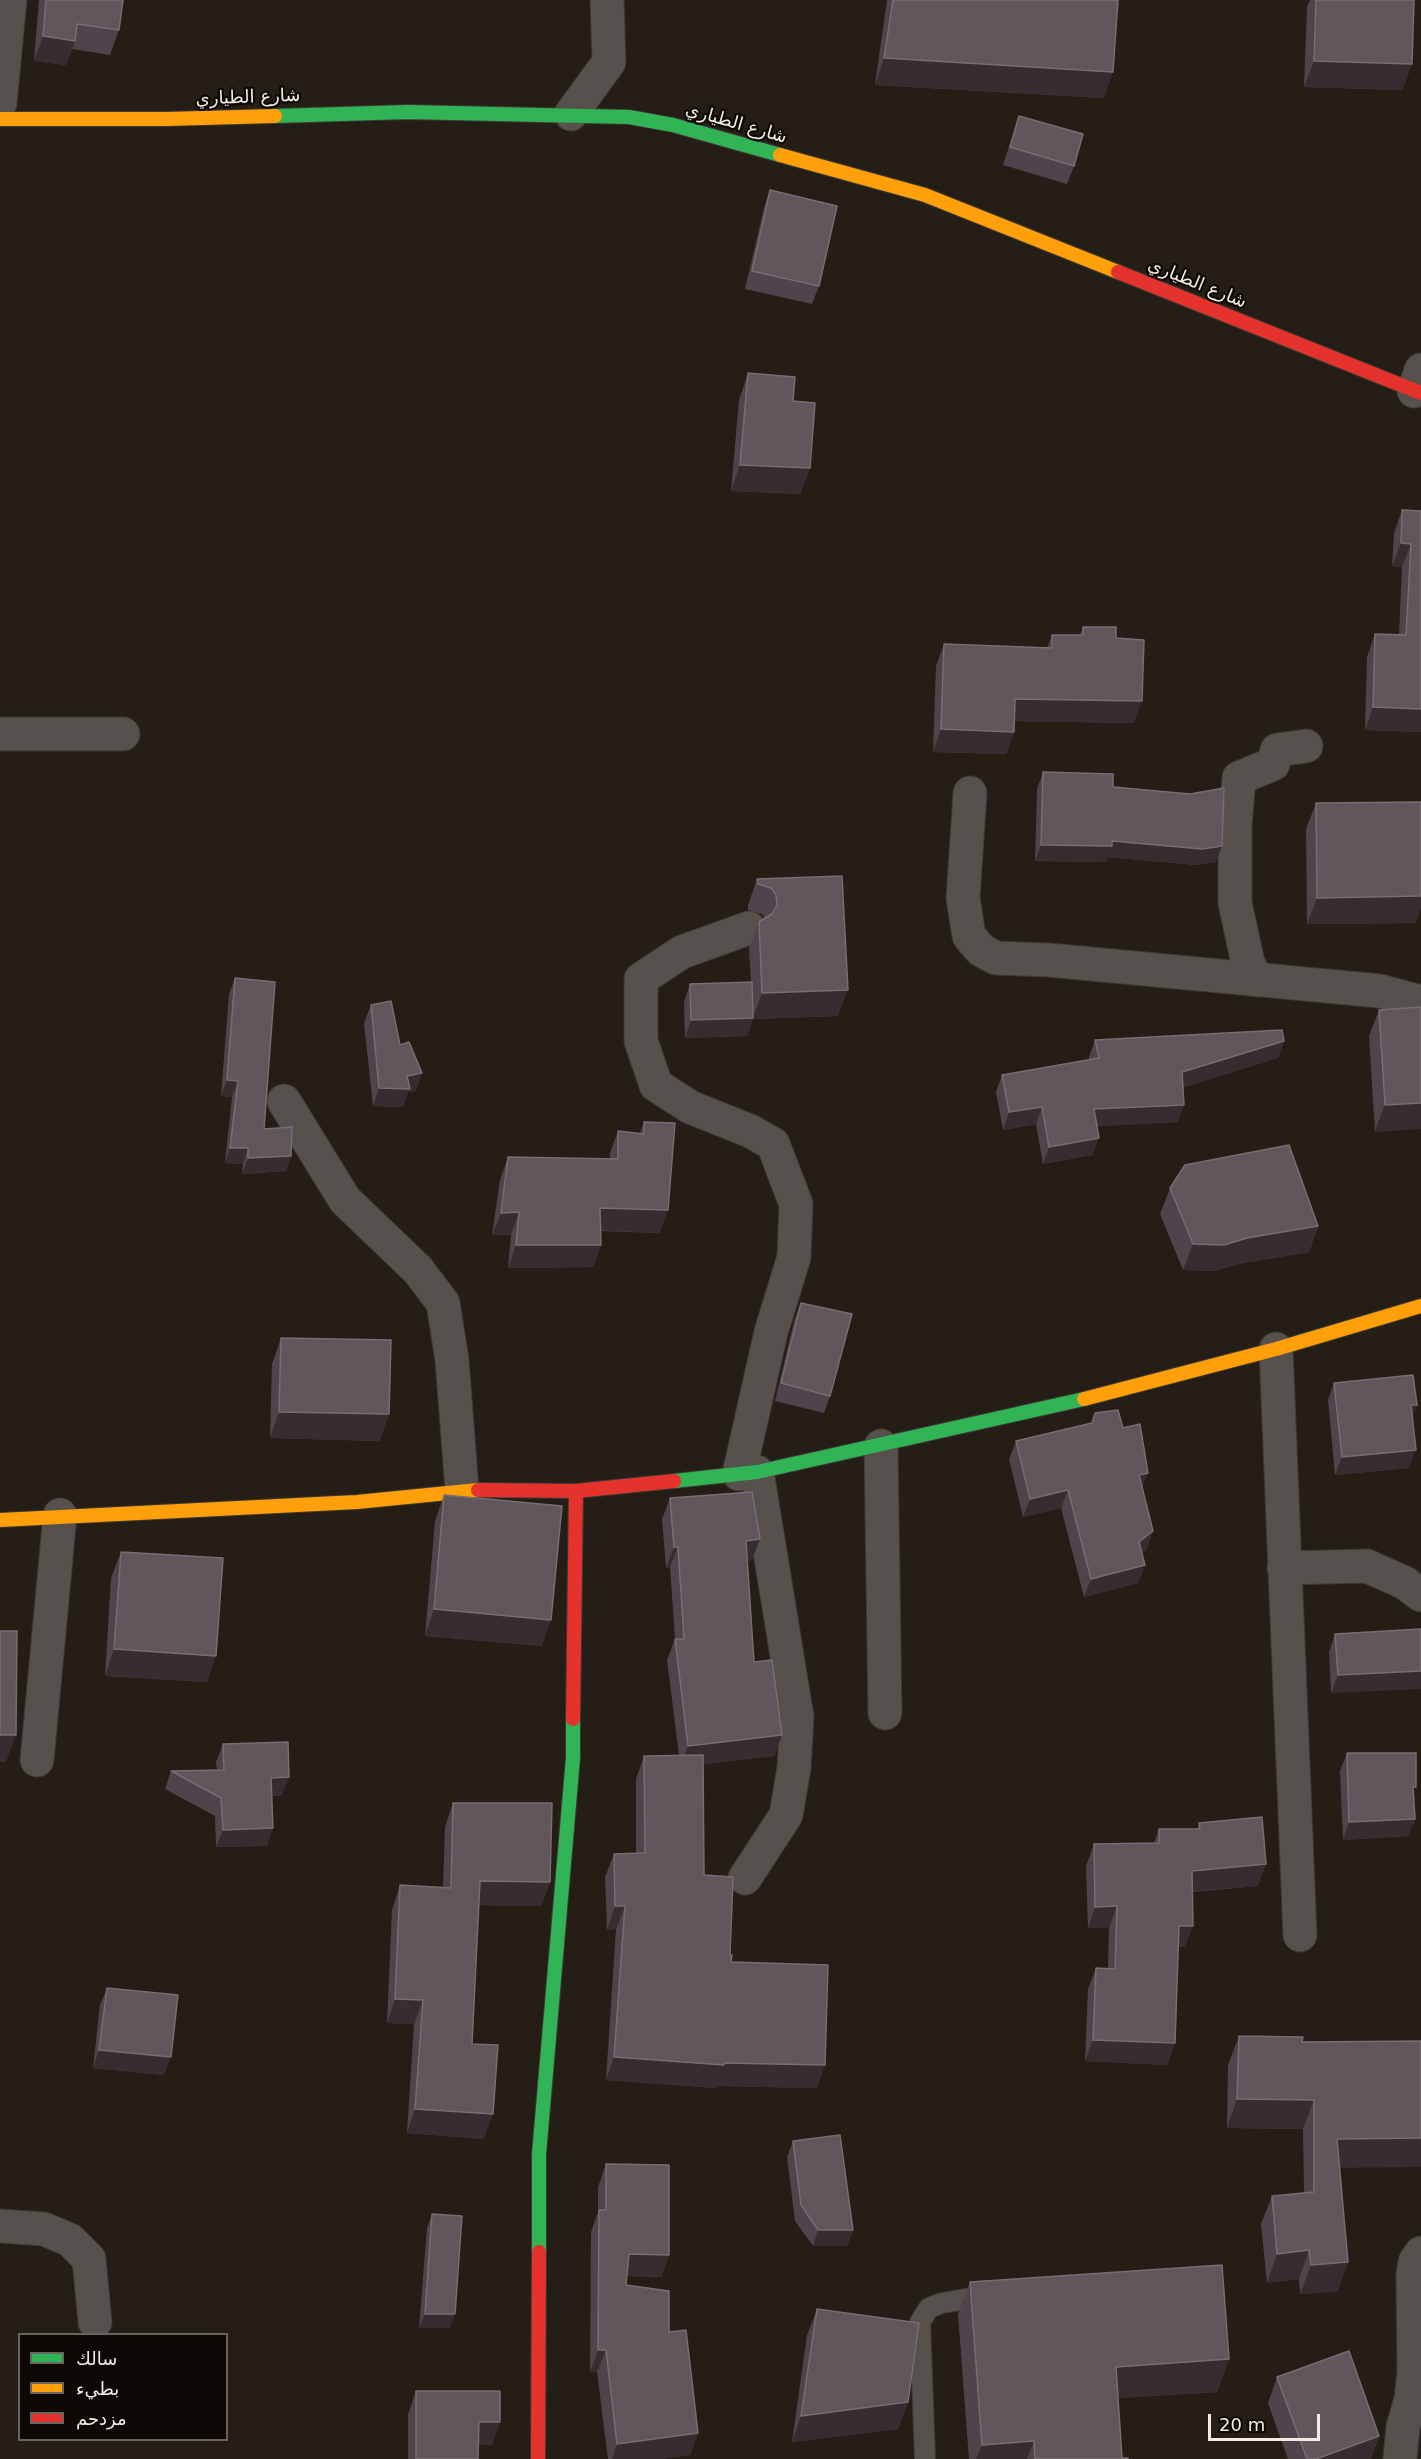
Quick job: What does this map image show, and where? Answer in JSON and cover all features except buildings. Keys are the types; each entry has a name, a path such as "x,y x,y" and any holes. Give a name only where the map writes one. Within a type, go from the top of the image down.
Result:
{"street":[{"path":"0,103 10,0"},
{"path":"571,114 609,62 607,0"},
{"name":"شارع الطياري","path":"0,119 166,119 408,112 571,114 629,117 673,125 926,195 1419,385"},
{"path":"0,734 123,734"},
{"path":"1257,980 1248,963 1235,903 1235,825 1239,777 1273,764 1277,750 1306,746"},
{"path":"970,793 963,898 969,936 981,950 996,958 1049,960 1380,991 1421,1002"},
{"path":"745,1878 786,1815 794,1768 797,1717 748,1473 771,1332 794,1257 796,1204 773,1144 750,1131 690,1107 656,1085 641,1041 641,979 682,952 748,928"},
{"path":"284,1101 345,1200 418,1270 443,1303 452,1360 462,1490"},
{"path":"0,1520 60,1515 357,1502 462,1490 576,1491 748,1473 881,1446 1119,1391 1276,1349 1421,1306"},
{"path":"1276,1349 1300,1935"},
{"path":"881,1446 885,1713"},
{"path":"538,2459 539,2154 573,1758 576,1491"},
{"path":"37,1760 60,1515"},
{"path":"1284,1568 1367,1566 1405,1583 1421,1595"},
{"path":"0,2226 44,2229 70,2240 89,2259 95,2322"},
{"path":"1400,2459 1403,2427 1411,2399 1414,2373 1413,2274 1415,2262 1421,2253"}],"lane":[{"path":"925,2459 920,2322 924,2314 929,2308 942,2303 1014,2292"}],"traffic: fast":[{"path":"275,116 408,112 629,117 673,125 780,155"},
{"path":"674,1481 757,1472 1084,1399"},
{"path":"539,2252 539,2154 573,1758 573,1719"}],"traffic: slow":[{"path":"0,119 166,119 275,116"},
{"path":"780,155 925,195 1118,272"},
{"path":"1084,1399 1276,1349 1421,1306"},
{"path":"0,1520 357,1502 478,1490"}],"traffic: jam":[{"path":"1118,272 1421,393"},
{"path":"478,1490 576,1491 674,1481"},
{"path":"573,1719 576,1491"},
{"path":"538,2459 539,2252"}]}
